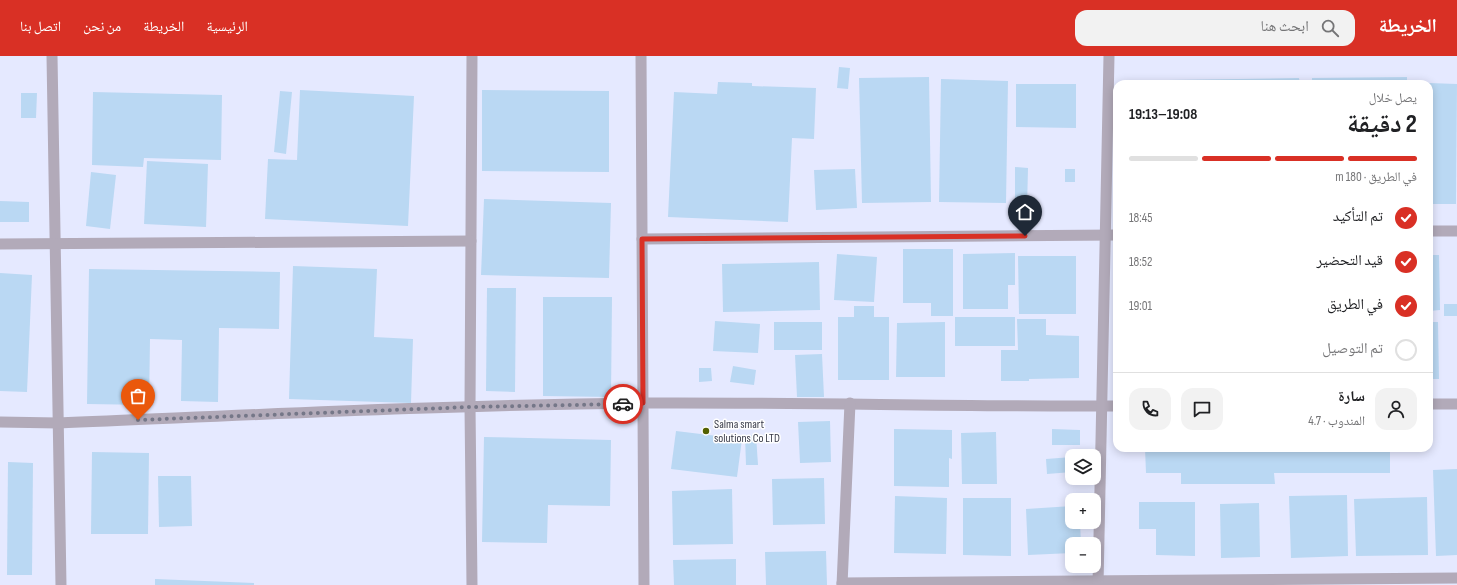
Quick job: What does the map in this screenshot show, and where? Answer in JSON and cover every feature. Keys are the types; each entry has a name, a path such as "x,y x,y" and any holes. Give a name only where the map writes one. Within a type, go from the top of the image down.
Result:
{"street":[{"path":"52,56 61,585"},
{"path":"472,56 470,407 472,585"},
{"path":"641,56 644,585"},
{"path":"1098,583 1109,56"},
{"path":"1433,231 1457,231"},
{"path":"642,239 1113,235"},
{"path":"0,244 471,241"},
{"path":"0,422 58,423 470,407 643,403 850,403 1113,406"},
{"path":"850,403 842,584 1098,583 1457,578"},
{"path":"1433,404 1457,404"}],"building":[{"path":"839,67 850,68 848,89 837,88"},
{"path":"929,77 931,202 862,203 859,78"},
{"path":"1407,77 1407,80 1312,80 1312,78"},
{"path":"1299,78 1299,80 1168,80"},
{"path":"941,79 1008,81 1006,203 939,202"},
{"path":"718,82 752,83 752,86 816,88 814,139 792,138 788,222 668,217 674,92 717,94"},
{"path":"1433,83 1457,84 1456,204 1433,204"},
{"path":"1016,84 1076,84 1076,128 1016,127"},
{"path":"300,90 414,96 408,226 265,219 268,159 297,160"},
{"path":"482,90 609,91 609,172 482,171"},
{"path":"280,91 292,92 286,154 274,152"},
{"path":"93,92 222,95 221,160 144,158 143,167 92,165"},
{"path":"21,93 37,93 36,118 21,118"},
{"path":"147,161 208,164 206,227 144,224"},
{"path":"1015,167 1028,168 1027,208 1015,207"},
{"path":"855,169 857,208 816,210 814,170"},
{"path":"1065,169 1075,169 1075,182 1065,182"},
{"path":"91,172 116,175 110,229 86,226"},
{"path":"484,199 611,203 609,278 481,275"},
{"path":"0,201 29,202 29,222 0,222"},
{"path":"903,249 953,249 953,316 931,316 931,303 903,303"},
{"path":"1015,253 1015,285 1008,285 1008,309 963,309 963,254"},
{"path":"837,254 877,257 874,302 834,300"},
{"path":"1433,255 1439,255 1440,310 1433,311"},
{"path":"1018,256 1076,256 1076,314 1019,314"},
{"path":"819,262 820,310 723,312 722,264"},
{"path":"293,266 377,269 374,337 413,339 411,403 289,399"},
{"path":"89,269 280,272 279,329 219,328 218,402 181,401 182,340 150,339 149,405 87,404"},
{"path":"0,273 32,275 27,392 0,391"},
{"path":"487,288 516,288 515,392 486,391"},
{"path":"543,297 612,297 611,397 543,396"},
{"path":"1444,304 1457,304 1457,316 1444,316"},
{"path":"854,306 874,306 874,317 889,317 889,380 838,380 838,317 854,317"},
{"path":"955,317 1015,317 1015,346 955,346"},
{"path":"1017,319 1046,319 1046,335 1079,336 1079,378 1001,381 1001,350 1018,350"},
{"path":"715,321 760,324 758,353 713,351"},
{"path":"774,322 822,322 822,350 774,350"},
{"path":"945,322 945,377 896,377 897,323"},
{"path":"1433,322 1438,322 1439,379 1433,379"},
{"path":"822,354 824,397 797,397 795,355"},
{"path":"733,366 756,370 754,385 730,382"},
{"path":"699,368 711,368 712,381 699,382"},
{"path":"830,421 831,462 800,463 798,422"},
{"path":"894,429 952,430 952,459 949,458 949,487 894,486"},
{"path":"1052,429 1080,430 1080,445 1052,445"},
{"path":"676,431 742,439 737,477 671,469"},
{"path":"996,432 997,484 962,484 961,433"},
{"path":"756,435 758,465 746,465 745,436"},
{"path":"484,437 611,440 610,506 548,505 547,543 482,542"},
{"path":"92,452 149,453 148,534 91,534"},
{"path":"1145,452 1390,452 1390,473 1274,473 1275,484 1181,484 1181,473 1146,473"},
{"path":"1065,458 1065,473 1047,474 1046,459"},
{"path":"8,462 33,463 32,575 7,575"},
{"path":"1457,469 1457,555 1436,556 1433,470"},
{"path":"158,476 191,476 192,526 159,527"},
{"path":"824,478 825,524 773,525 772,479"},
{"path":"732,489 733,544 673,545 672,491"},
{"path":"1347,495 1348,556 1291,558 1289,496"},
{"path":"895,496 947,498 946,554 894,553"},
{"path":"1427,497 1428,555 1356,556 1354,499"},
{"path":"963,498 1011,498 1011,556 963,555"},
{"path":"1139,502 1195,502 1195,556 1156,555 1156,529 1139,529"},
{"path":"1259,503 1260,557 1221,558 1220,504"},
{"path":"1065,506 1065,529 1080,529 1081,537 1065,537 1065,553 1028,555 1026,509"},
{"path":"826,551 827,585 766,585 765,552"},
{"path":"736,559 736,585 674,585 673,560"},
{"path":"155,579 254,583 254,585 155,585"}],"way so far":[{"path":"138,420 470,407 623,404"}],"place":[{"name":"Salma smart solutions Co LTD","path":"706,431"}],"route":[{"path":"623,404 643,403 642,239 1025,236"}]}
